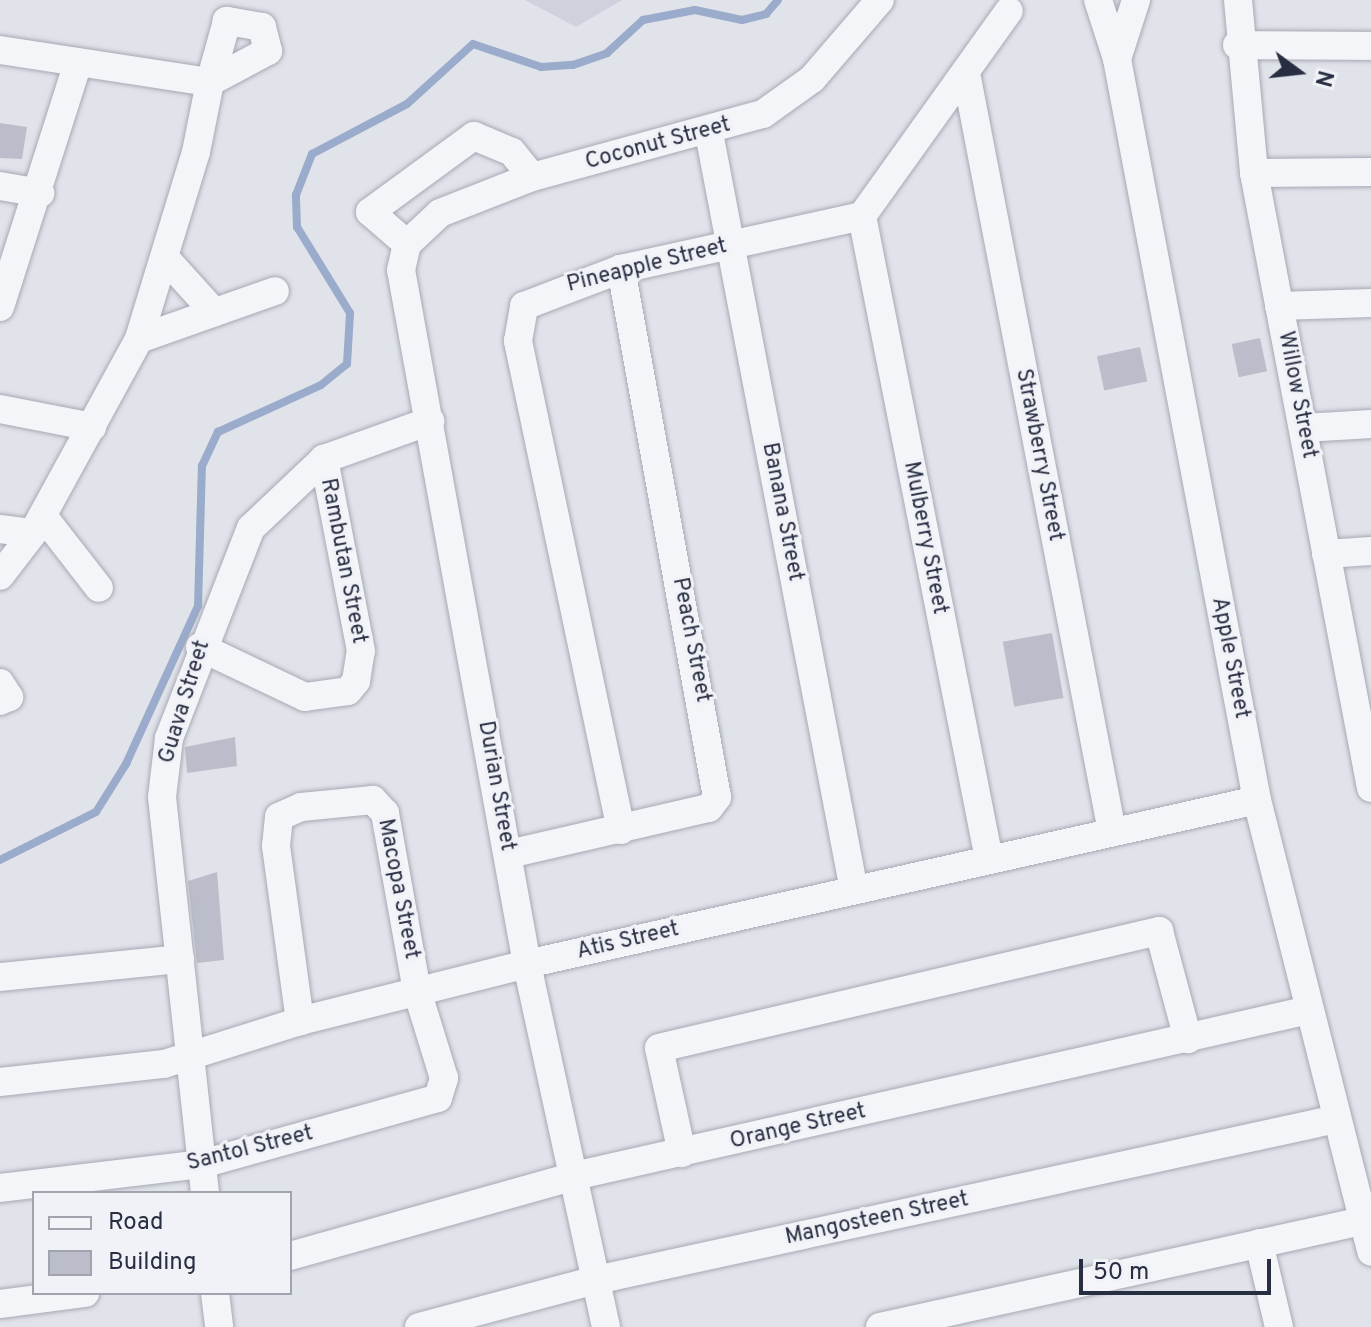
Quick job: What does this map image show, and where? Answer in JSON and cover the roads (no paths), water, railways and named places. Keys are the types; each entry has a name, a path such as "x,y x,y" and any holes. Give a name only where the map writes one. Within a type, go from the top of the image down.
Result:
{"street":[{"name":"Coconut Street","path":"407,244 440,213 532,177 709,133 789,99 880,0"},
{"name":"Apple Street","path":"1098,0 1117,59 1257,800 1371,1252"},
{"name":"Apple Street","path":"1117,59 1136,0"},
{"name":"Willow Street","path":"1238,0 1237,45 1254,173 1371,788"},
{"path":"862,216 967,78 1009,11"},
{"path":"1237,45 1371,46"},
{"path":"0,50 210,82 166,259 139,339 38,525 0,576"},
{"path":"0,307 14,231 40,193 78,62"},
{"name":"Strawberry Street","path":"967,78 1112,832"},
{"name":"Banana Street","path":"709,133 854,890"},
{"path":"407,244 370,212 474,136 512,152 532,177"},
{"path":"1254,173 1371,172"},
{"path":"0,186 40,193"},
{"name":"Pineapple Street","path":"621,830 518,320 540,294 621,269 862,216"},
{"name":"Mulberry Street","path":"862,216 989,859"},
{"name":"Durian Street","path":"407,244 401,296 430,421 527,964 606,1327"},
{"path":"166,259 214,312"},
{"name":"Peach Street","path":"509,854 709,808 718,784 621,269"},
{"path":"139,339 275,291"},
{"path":"1279,306 1371,303"},
{"path":"0,409 92,427"},
{"name":"Guava Street","path":"205,1191 163,784 169,738 200,647 251,528 324,459 430,421"},
{"path":"1304,428 1371,424"},
{"name":"Rambutan Street","path":"200,647 305,697 348,691 356,681 361,651 324,459"},
{"path":"0,529 38,525"},
{"path":"38,525 99,588"},
{"path":"1326,554 1371,551"},
{"path":"0,683 9,697 0,701"},
{"name":"Macopa Street","path":"300,1021 276,830 279,817 301,807 363,800 381,806 417,991 444,1090"},
{"name":"Atis Street","path":"0,1082 131,1070 300,1021 527,964 1257,800"},
{"path":"682,1153 659,1048 1159,931 1188,1039"},
{"path":"0,977 180,959"},
{"name":"Orange Street","path":"292,1255 574,1176 1309,1010"},
{"name":"Santol Street","path":"0,1188 202,1164 429,1102 444,1090"},
{"name":"Mangosteen Street","path":"419,1327 596,1280 1336,1119"},
{"path":"880,1327 1363,1221"},
{"path":"1259,1243 1279,1327"},
{"path":"0,1304 70,1295"},
{"path":"215,1295 219,1327"}],"waterway":[{"path":"0,860 96,812 126,764 198,606 202,466 218,432 321,385 347,364 350,313 297,227 296,195 312,154 407,104 473,44 541,67 573,65 607,53 643,20 695,10 742,20 766,14 778,0"}]}
